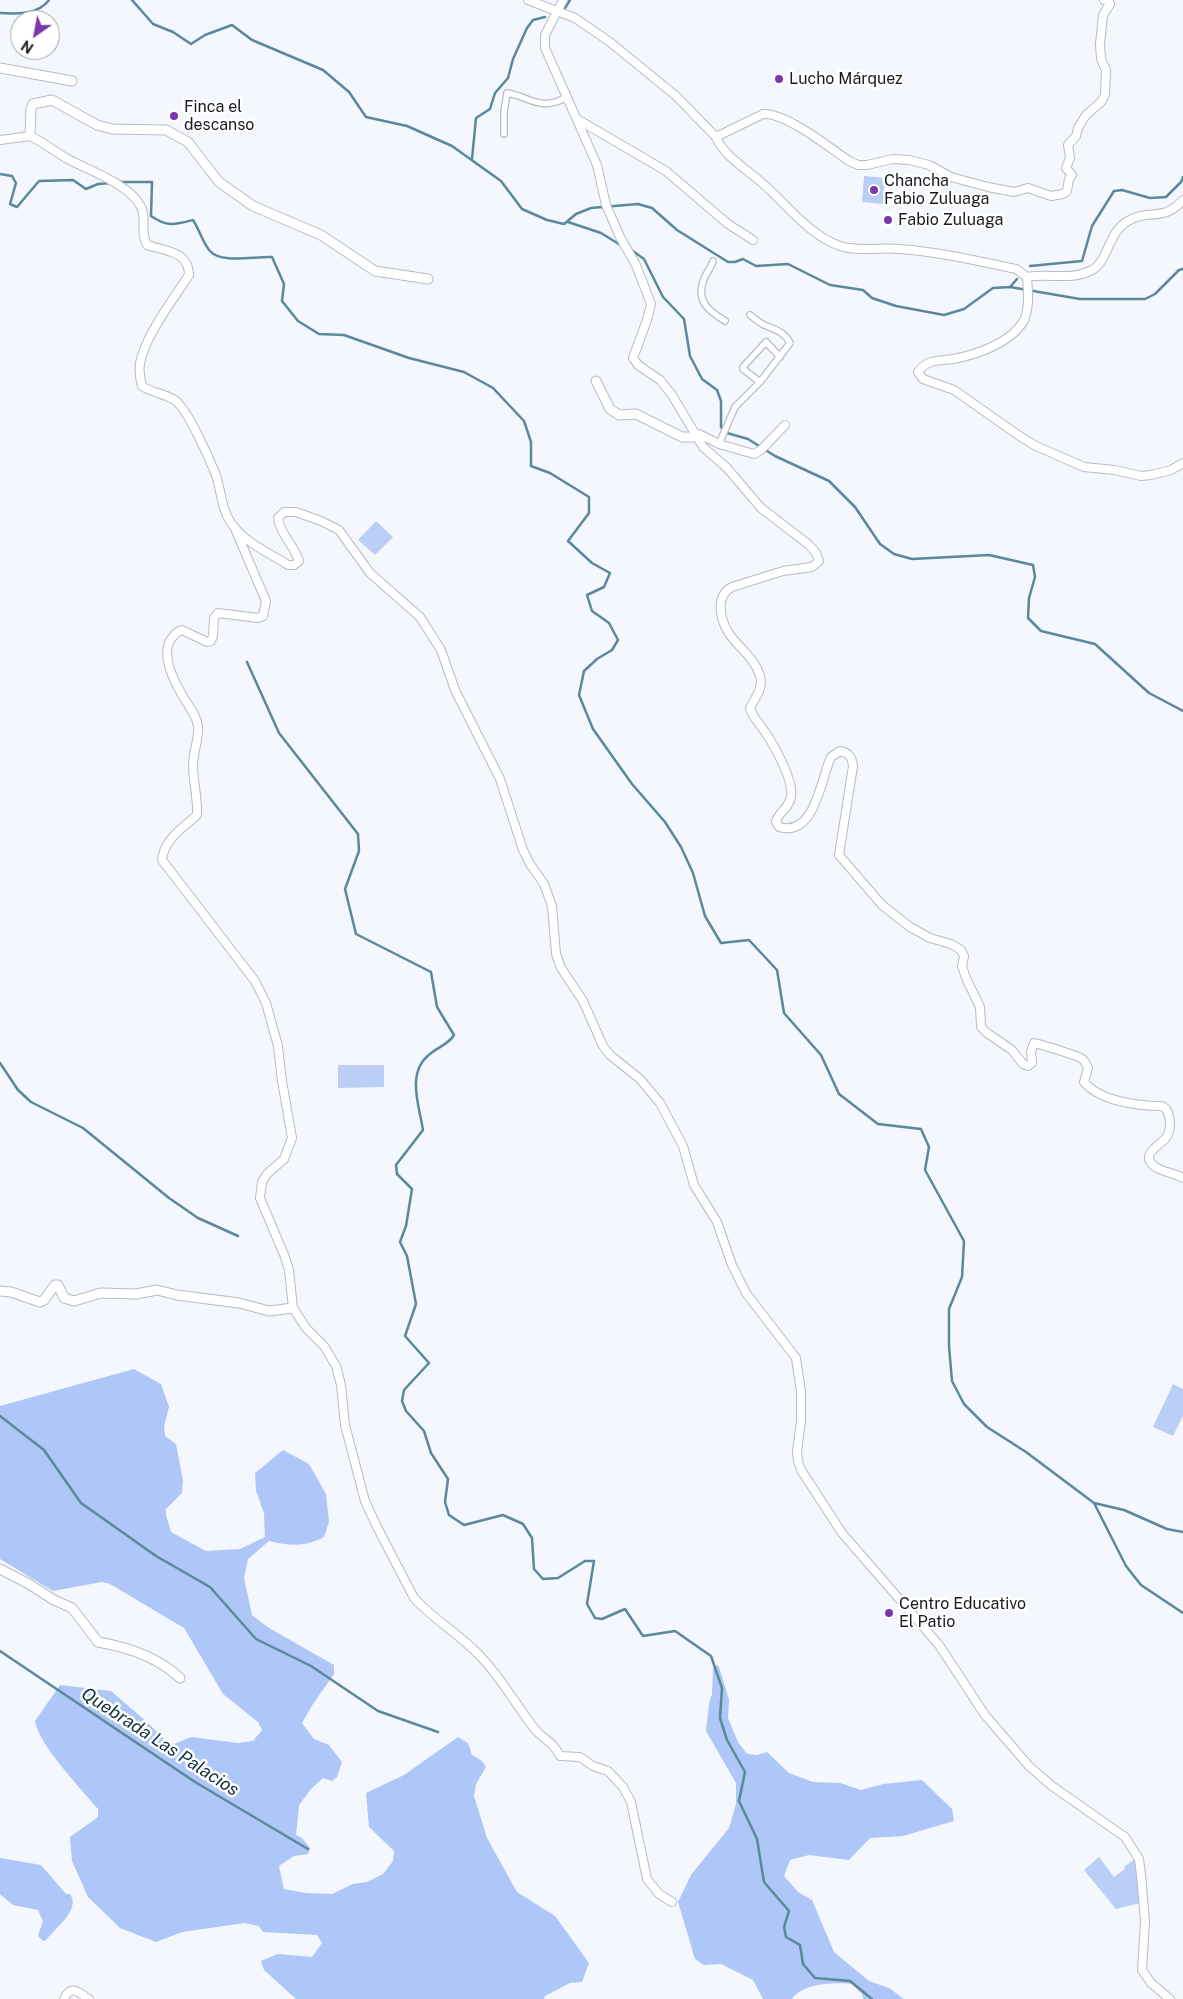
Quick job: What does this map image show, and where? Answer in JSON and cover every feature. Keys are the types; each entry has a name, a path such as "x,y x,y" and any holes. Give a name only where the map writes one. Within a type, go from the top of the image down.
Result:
{"street":[{"path":"528,0 557,9 575,18 610,42 676,96 716,137 718,143 731,157 779,198 799,218 820,235 841,246 927,252 1016,269 1027,277 1036,275 1059,277 1093,270 1101,262 1112,238 1125,222 1134,218 1163,215 1174,210 1183,200"},
{"path":"562,0 544,35 545,48 597,165 607,206 620,237 636,265 651,304 648,320 633,358 638,365 660,380 672,395 703,447 727,468 761,508 808,544 819,561 812,567 783,571 732,587 727,589 721,598 722,618 728,631 749,655 760,676 761,685 750,709 752,715 765,731 792,788 790,803 777,816 776,822 779,827 789,828 803,820 812,811 817,800 831,757 840,751 847,753 852,759 853,766 839,854 882,905 903,922 930,938 950,944 961,950 964,956 962,966 966,978 980,1006 981,1027 1012,1050 1023,1064 1028,1066 1032,1063 1032,1046 1034,1043 1039,1042 1083,1059 1088,1068 1084,1082 1107,1097 1162,1106 1166,1109 1169,1114 1169,1131 1166,1138 1153,1148 1150,1154 1150,1161 1154,1167 1183,1178"},
{"path":"716,137 763,114 770,113 776,114 799,127 849,161 858,164 893,159 909,160 929,165 951,177 988,187 1014,192 1028,188 1047,196 1063,194 1067,191 1068,179 1072,175 1066,168 1070,158 1068,145 1076,136 1078,128 1086,115 1101,102 1105,95 1106,70 1101,59 1100,44 1103,15 1110,4 1109,1 1104,0"},
{"path":"0,68 72,81"},
{"path":"504,134 504,112 507,94 538,104 553,103 567,97"},
{"path":"30,136 33,104 52,100 97,125 112,129 166,130 188,142 219,182 253,206 320,235 375,271 428,279"},
{"path":"577,118 666,171 723,220 753,240"},
{"path":"0,140 30,136 65,158 130,191 140,204 144,214 142,228 143,238 147,245 174,252 184,258 189,268 189,275 163,312 143,354 140,364 142,386 151,392 177,402 188,416 216,477 224,511 234,527 266,601 263,616 258,618 218,613 214,618 211,641 207,642 182,630 168,643 167,655 172,672 180,693 196,717 198,727 193,765 198,807 197,815 172,837 167,844 162,860 255,981 266,1003 278,1046 292,1138 284,1160 267,1174 262,1182 260,1198 285,1257 289,1270 294,1308 306,1328 324,1346 336,1366 341,1385 344,1419 365,1501 414,1598 454,1631 494,1671 536,1730 556,1746 560,1756 580,1757 593,1766 608,1771 620,1783 631,1802 647,1879 659,1894 672,1902"},
{"path":"712,262 703,281 703,300 710,312 725,321"},
{"path":"1027,277 1028,299 1023,322 1004,339 983,352 930,362 922,366 918,372 923,380 962,395 1036,446 1084,467 1151,476 1171,470 1183,463"},
{"path":"720,441 735,407 760,382 791,342 773,327 764,324 750,315"},
{"path":"760,382 743,367 766,342 780,357"},
{"path":"596,381 610,410 619,415 636,414 682,437 696,437 699,434 754,454 761,450 785,424"},
{"path":"234,527 252,543 288,565 294,566 298,561 296,550 278,525 278,518 284,512 296,512 339,530 370,573 420,617 430,629 441,650 457,694 496,771 523,850 544,884 552,906 556,954 561,968 583,1001 606,1050 640,1079 664,1110 683,1146 694,1185 717,1222 732,1265 746,1293 796,1358 801,1392 798,1461 801,1470 842,1533 940,1645 985,1714 1029,1766 1052,1786 1125,1837 1139,1859 1145,1921 1142,1970 1151,1984 1170,1999"},
{"path":"0,1292 11,1292 40,1302 44,1300 55,1285 58,1285 64,1298 74,1301 101,1292 136,1294 157,1290 177,1295 239,1303 269,1311 294,1308"},
{"path":"0,1569 30,1584 54,1600 72,1608 98,1642 118,1646 159,1661 180,1678"},
{"path":"64,1999 68,1992 75,1990 89,1999"}],"shaded area":[{"name":"Chancha Fabio Zuluaga","path":"864,176 885,178 883,204 862,202"},
{"path":"376,521 393,537 375,555 358,540"},
{"path":"338,1065 384,1065 384,1087 338,1088"},
{"path":"134,1369 161,1384 169,1407 164,1426 165,1436 176,1444 183,1480 182,1493 166,1509 171,1532 206,1551 240,1549 265,1537 264,1513 256,1491 255,1473 283,1450 309,1464 326,1494 329,1522 324,1537 310,1543 297,1545 269,1541 248,1559 244,1578 252,1615 269,1628 334,1665 334,1674 302,1723 314,1739 329,1745 342,1762 337,1777 332,1781 323,1778 311,1789 299,1805 296,1835 302,1838 310,1848 308,1854 294,1856 279,1866 284,1889 306,1893 332,1894 353,1884 367,1882 383,1874 393,1861 394,1851 369,1827 366,1793 404,1775 458,1737 468,1743 472,1755 482,1761 486,1767 476,1784 474,1796 487,1838 517,1892 555,1916 589,1963 582,1982 570,1983 545,1996 544,1999 296,1999 264,1970 261,1961 278,1954 312,1957 322,1943 317,1935 263,1932 259,1926 245,1923 182,1932 156,1942 120,1928 88,1897 72,1861 70,1837 98,1817 98,1809 52,1754 38,1731 35,1721 60,1685 111,1691 167,1742 174,1744 191,1737 238,1743 253,1741 262,1730 258,1722 223,1694 184,1628 110,1584 102,1582 53,1591 0,1559 0,1406"},
{"path":"1173,1384 1183,1389 1183,1416 1173,1436 1153,1427"},
{"path":"717,1665 729,1700 728,1718 738,1742 747,1754 757,1755 767,1752 789,1773 813,1782 840,1783 861,1790 883,1784 922,1780 952,1809 954,1821 903,1836 870,1838 849,1860 809,1855 790,1860 784,1876 798,1892 812,1900 834,1952 869,1981 889,1988 904,1999 863,1999 862,1994 852,1984 837,1983 811,1987 803,1990 792,1999 763,1999 753,1980 721,1964 704,1965 695,1959 678,1902 691,1875 729,1828 736,1804 736,1783 706,1731 712,1694 713,1668"},
{"path":"1099,1857 1114,1877 1135,1859 1140,1903 1116,1909 1084,1870"},
{"path":"0,1858 41,1865 66,1894 70,1894 72,1906 70,1912 66,1919 46,1940 43,1941 38,1936 43,1921 38,1910 13,1905 0,1894"}],"waterway":[{"path":"0,13 33,11 49,0"},
{"path":"132,0 153,24 173,32 191,44 205,35 232,25 252,40 323,70 349,92 366,117 407,126 452,146 501,181 522,209 547,220 564,224 576,214 591,208 638,204 652,208 677,230 728,262 743,259 756,266 788,264 830,285 863,290 872,298 896,306 944,315 964,309 993,288 1010,287 1080,299 1145,299 1155,294 1179,270 1183,269"},
{"path":"565,8 570,0"},
{"path":"472,159 476,118 490,109 495,93 508,78 513,59 527,28 533,20 545,17"},
{"path":"0,174 12,176 16,183 10,204 17,207 39,181 73,180 86,189 98,184 111,183"},
{"path":"1030,266 1082,261 1092,226 1114,191 1122,190 1150,198 1166,197 1181,182 1183,177"},
{"path":"119,182 152,182 151,216 171,224 193,220 208,248 215,255 230,258 272,257 284,284 282,301 298,321 319,334 344,335 409,358 464,372 493,388 524,421 531,442 531,466 550,473 589,497 589,513 568,541 592,563 610,573 604,587 587,595 592,611 609,623 618,640 612,650 597,659 584,671 579,695 593,729 632,784 665,822 681,847 693,873 705,916 721,943 749,940 777,970 784,1013 821,1055 839,1094 878,1124 921,1129 929,1147 925,1170 964,1241 962,1277 949,1309 949,1346 952,1381 964,1404 987,1427 1026,1452 1094,1503 1126,1566 1141,1585 1183,1613"},
{"path":"568,222 601,233 622,246"},
{"path":"630,249 644,259 663,297 684,319 690,356 702,379 717,390 721,401 721,427 727,433 748,439 775,456 829,481 855,507 880,544 894,554 912,559 989,555 1033,565 1035,577 1029,598 1028,618 1041,631 1095,644 1149,693 1183,711"},
{"path":"1010,287 1017,279"},
{"path":"247,662 279,733 358,834 359,851 345,889 356,934 431,972 437,1007 454,1035 449,1041 430,1054 418,1070 416,1089 423,1130 396,1165 397,1174 412,1189 406,1226 400,1242 407,1256 416,1304 405,1336 429,1363 404,1390 402,1401 406,1411 424,1431 431,1453 448,1479 445,1502 449,1515 464,1525 503,1515 523,1524 532,1538 534,1569 543,1579 558,1578 585,1561 594,1561 587,1604 595,1618 602,1619 625,1609 643,1636 675,1631 711,1656 722,1688 720,1718 727,1740 745,1772 739,1801 757,1839 764,1882 789,1911 784,1927 786,1937 800,1945 803,1964 815,1978 850,1981 872,1999"},
{"path":"0,1063 18,1090 31,1102 83,1128 169,1198 198,1218 238,1236"},
{"path":"0,1416 44,1450 81,1503 156,1556 210,1587 256,1639 311,1666 378,1711 438,1732"},
{"path":"1094,1503 1124,1510 1167,1529 1183,1532"},
{"name":"Quebrada Las Palacios","path":"0,1651 195,1782 308,1849"}],"place":[{"name":"Lucho Márquez","path":"779,79"},
{"name":"Finca el descanso","path":"174,116"},
{"name":"Chancha Fabio Zuluaga","path":"874,190"},
{"name":"Fabio Zuluaga","path":"888,220"},
{"name":"Centro Educativo El Patio","path":"889,1613"}]}
